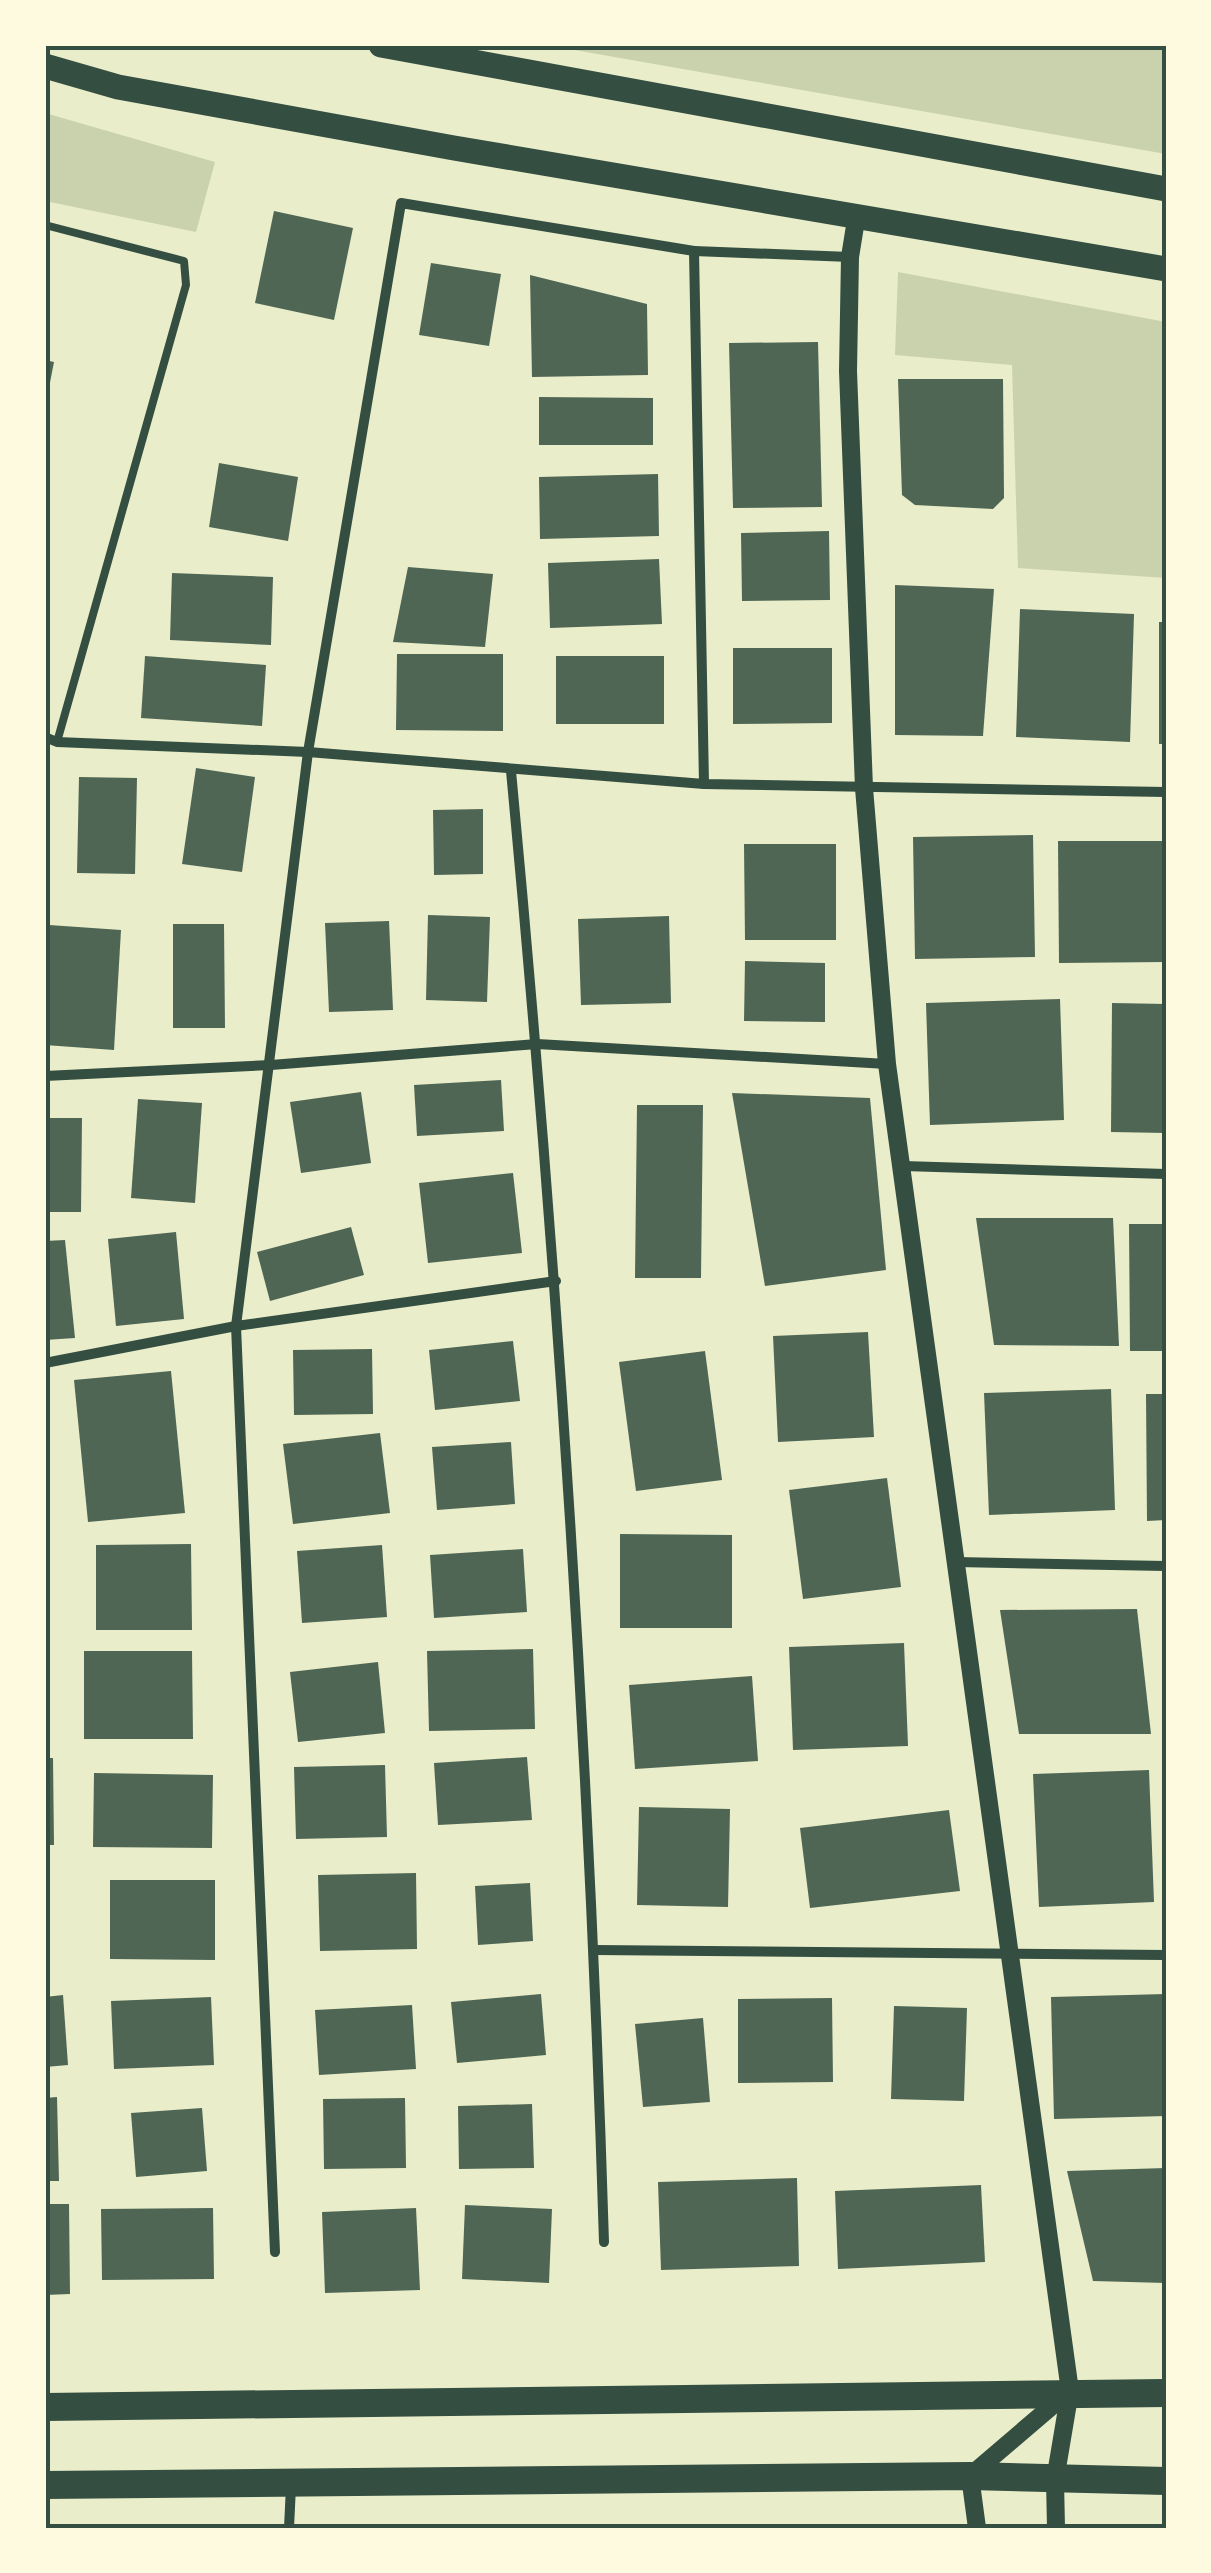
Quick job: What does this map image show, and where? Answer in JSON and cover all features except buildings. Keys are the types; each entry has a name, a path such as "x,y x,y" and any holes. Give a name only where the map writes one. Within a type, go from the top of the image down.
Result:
{"highway":[{"path":"45,2407 1070,2391 1166,2393"},
{"path":"45,2485 970,2476 1166,2480"}],"main road":[{"path":"381,45 1166,189"},
{"path":"45,66 118,87 856,220 1166,269"}],"street":[{"path":"275,2252 236,1326 308,752 401,203 694,252 850,257"},
{"path":"856,220 850,257 848,371 864,788 887,1064 1070,2391 1055,2480 1056,2528"},
{"path":"694,252 704,784"},
{"path":"45,737 57,742 308,752 704,784 1166,792"},
{"path":"45,747 57,742"},
{"path":"512,770 556,1281 595,1950 604,2242"},
{"path":"45,1076 271,1065 537,1044 887,1064"},
{"path":"903,1166 1166,1174"},
{"path":"45,1364 236,1326 556,1281"},
{"path":"956,1562 1166,1566"},
{"path":"595,1950 1166,1956"},
{"path":"977,2528 970,2476 1070,2391"},
{"path":"289,2528 291,2485"}],"lane":[{"path":"45,225 184,261 186,284 57,742"}],"green space":[{"path":"546,45 1166,45 1166,154"},
{"path":"45,113 215,162 196,232 45,201"},
{"path":"898,272 1166,322 1166,578 1018,568 1012,365 895,355"}]}
